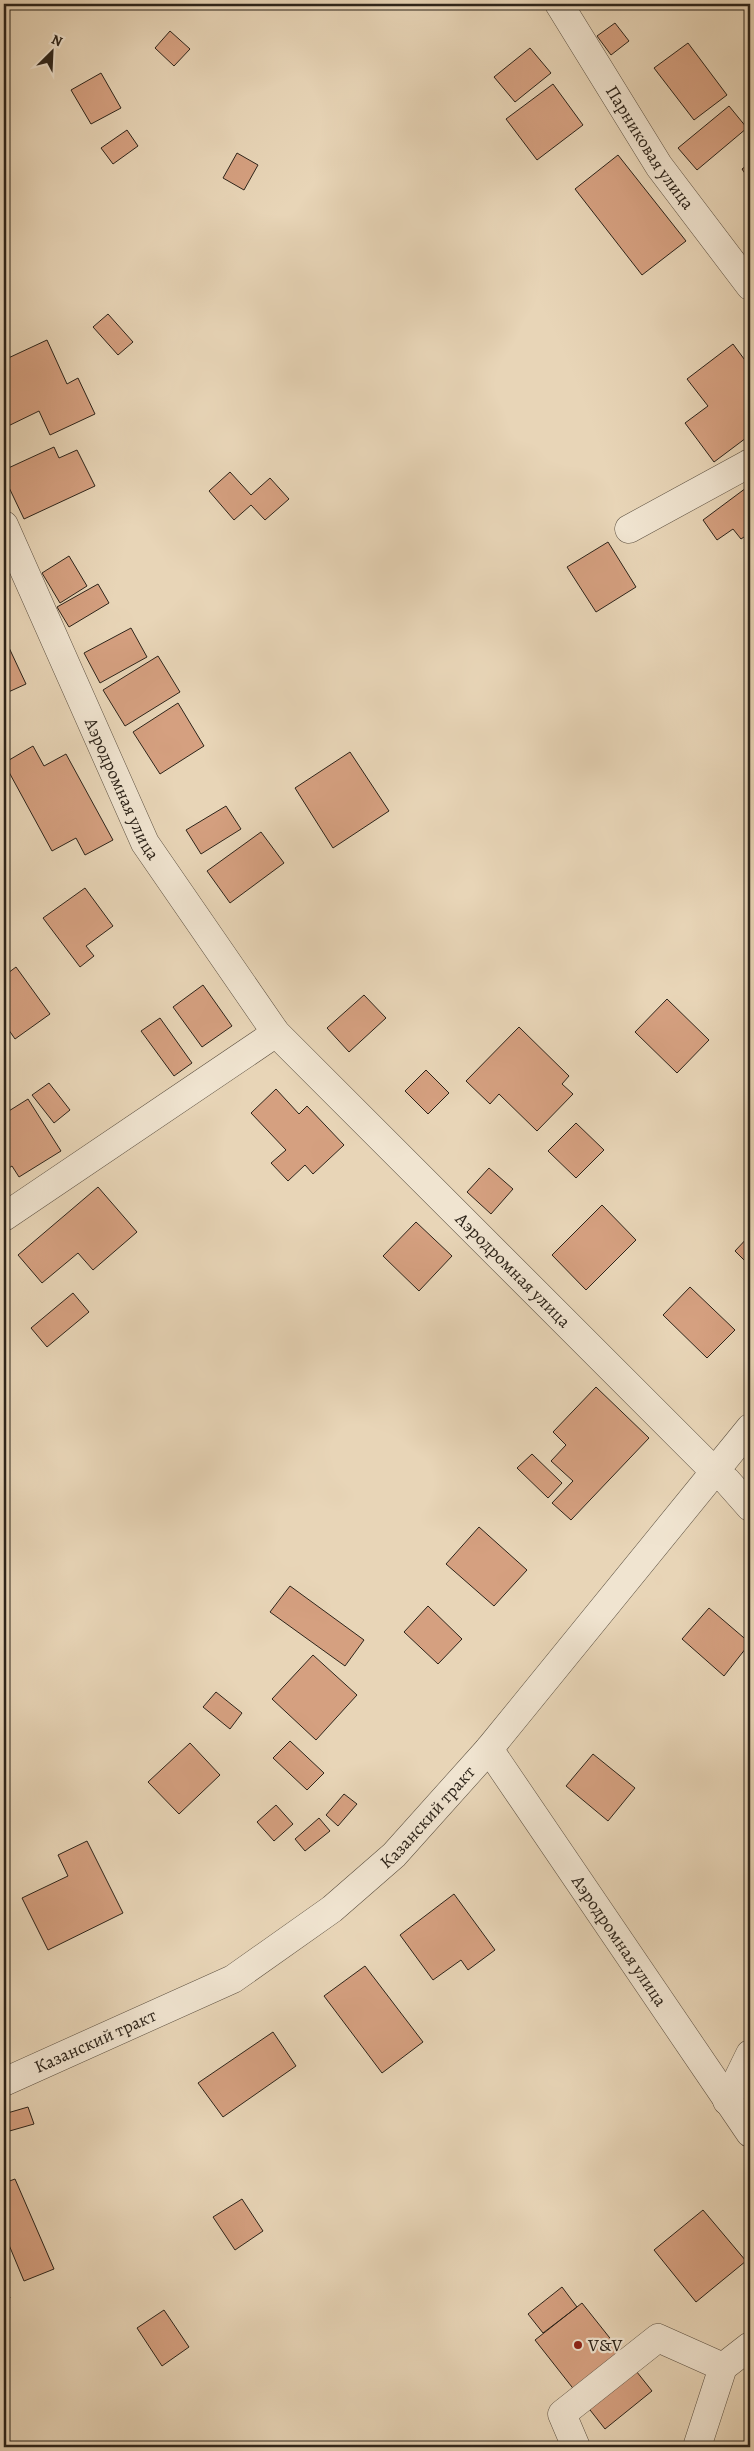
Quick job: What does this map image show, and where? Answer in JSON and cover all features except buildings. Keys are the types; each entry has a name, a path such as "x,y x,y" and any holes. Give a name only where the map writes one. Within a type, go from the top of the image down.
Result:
{"street":[{"name":"Парниковая улица","path":"559,4 659,166 750,286"},
{"path":"629,529 750,463"},
{"name":"Аэродромная улица","path":"4,525 145,843 276,1034 714,1471 727,1481 750,1507"},
{"path":"4,1217 276,1034"},
{"name":"Казанский тракт","path":"4,2082 233,1979 332,1909 394,1855 489,1749 750,1428"},
{"name":"Аэродромная улица","path":"489,1749 750,2133"},
{"path":"727,2100 750,2054"},
{"path":"576,2447 562,2414 658,2338 723,2367"},
{"path":"697,2447 723,2367 750,2346"}],"place":[{"name":"V&V","path":"578,2345"}]}
